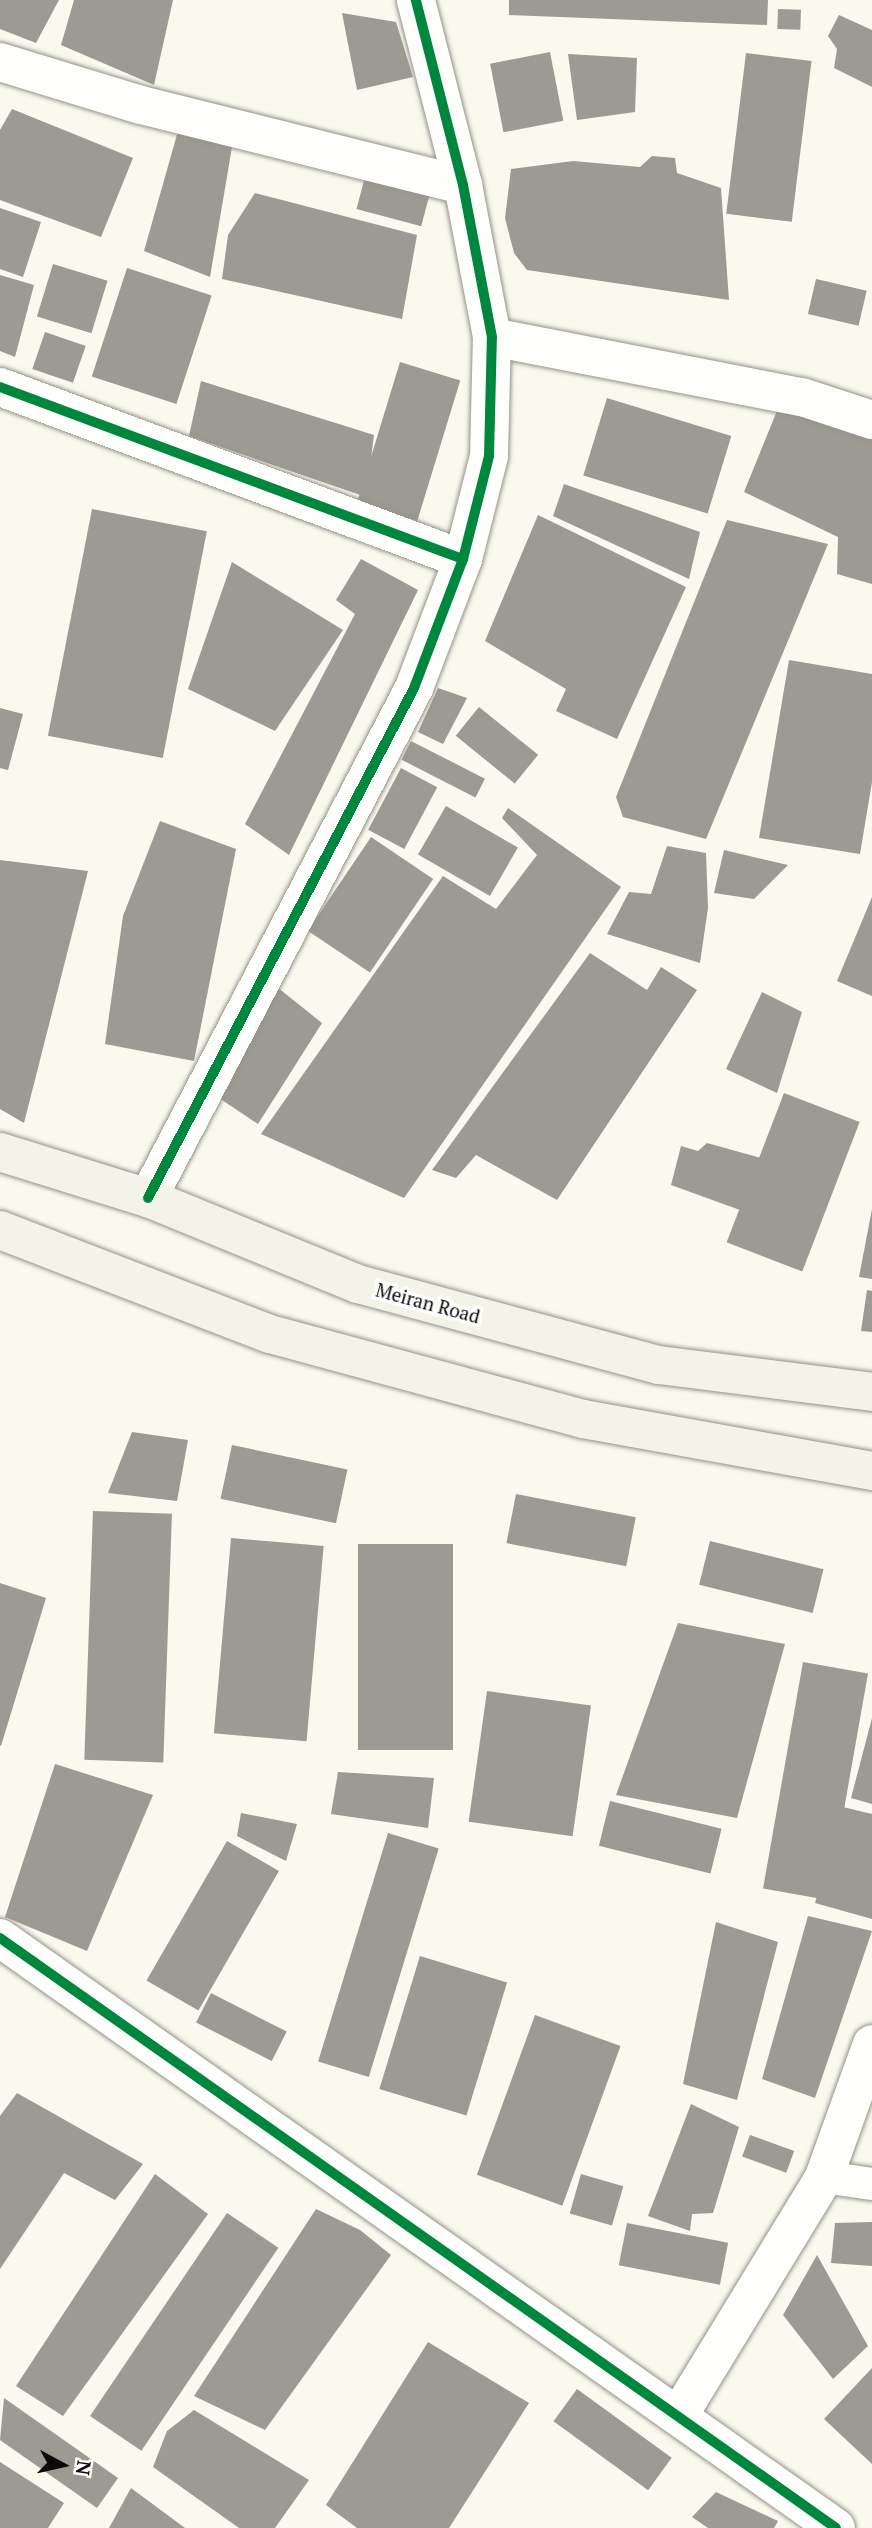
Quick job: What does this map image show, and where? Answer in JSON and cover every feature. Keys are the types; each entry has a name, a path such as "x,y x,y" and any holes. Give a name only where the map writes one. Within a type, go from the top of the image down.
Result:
{"main road":[{"name":"Meiran Road","path":"0,1152 148,1198 358,1284 646,1362 872,1392"},
{"path":"0,1230 270,1334 583,1419 872,1471"}],"street":[{"path":"148,1198 414,688 463,559 489,456 492,337 463,185 416,0"},
{"path":"0,62 141,105 463,185"},
{"path":"492,337 802,397 872,420"},
{"path":"0,387 463,559"},
{"path":"0,1938 836,2528"},
{"path":"679,2415 824,2177 872,2044"}],"lane":[{"path":"824,2177 872,2184"}],"building":[{"path":"0,0 59,0 36,43 0,29"},
{"path":"74,0 173,0 154,85 61,45"},
{"path":"509,0 768,0 767,25 509,15"},
{"path":"778,9 801,10 800,30 777,29"},
{"path":"342,13 396,22 413,77 357,90"},
{"path":"839,15 872,30 872,87 834,68 837,49 828,36"},
{"path":"550,52 563,121 503,132 490,64"},
{"path":"746,53 812,61 792,222 726,214"},
{"path":"568,54 637,58 635,112 577,120"},
{"path":"12,109 133,158 101,237 0,200 0,130"},
{"path":"178,131 232,147 210,277 144,251"},
{"path":"652,156 675,158 677,173 721,188 729,300 527,270 514,253 505,218 511,169 573,161 640,167"},
{"path":"365,177 430,194 421,226 356,209"},
{"path":"255,193 417,235 402,319 222,279 228,235"},
{"path":"0,208 41,222 23,277 0,269"},
{"path":"53,264 108,281 91,333 37,317"},
{"path":"127,268 212,296 176,404 92,376"},
{"path":"0,275 34,285 15,357 0,351"},
{"path":"816,279 867,291 859,326 808,314"},
{"path":"45,332 86,346 73,383 32,369"},
{"path":"400,362 460,380 417,521 357,503"},
{"path":"201,381 374,435 366,497 189,436"},
{"path":"607,398 731,436 708,513 583,475"},
{"path":"781,401 872,439 872,584 837,574 838,537 744,492"},
{"path":"564,484 700,532 689,579 553,516"},
{"path":"92,509 207,531 163,758 48,736"},
{"path":"538,515 686,587 617,739 556,711 566,689 485,641"},
{"path":"727,520 828,544 706,839 623,817 616,797"},
{"path":"361,559 418,590 289,855 245,824 355,614 336,600"},
{"path":"232,562 343,630 275,731 188,689"},
{"path":"789,660 872,674 872,782 860,854 759,838"},
{"path":"438,688 467,698 443,744 418,732"},
{"path":"479,707 538,755 515,784 456,736"},
{"path":"0,708 23,714 8,770 0,768"},
{"path":"411,741 485,779 475,797 401,760"},
{"path":"401,768 437,787 404,849 368,830"},
{"path":"446,806 518,847 490,896 418,854"},
{"path":"508,808 621,887 404,1198 261,1134 443,876 496,909 537,855 502,818"},
{"path":"160,821 236,849 194,1061 105,1044 123,916"},
{"path":"371,837 433,879 370,973 308,931"},
{"path":"667,846 706,853 708,908 700,963 607,934 629,892 651,894"},
{"path":"724,850 788,865 754,899 714,893"},
{"path":"0,860 88,871 24,1123 0,1109"},
{"path":"872,897 872,996 837,981"},
{"path":"590,953 647,990 661,967 697,990 557,1200 476,1155 456,1178 432,1170"},
{"path":"272,983 322,1023 258,1124 216,1096"},
{"path":"762,992 802,1012 777,1093 726,1069"},
{"path":"784,1093 860,1122 802,1271 727,1242"},
{"path":"707,1143 761,1158 740,1210 671,1185 681,1146 698,1151"},
{"path":"872,1209 872,1279 859,1277"},
{"path":"867,1290 872,1291 872,1332 861,1331"},
{"path":"132,1432 188,1440 177,1501 108,1493"},
{"path":"232,1445 347,1470 336,1523 221,1499"},
{"path":"516,1494 636,1517 626,1566 506,1543"},
{"path":"93,1511 172,1514 163,1763 84,1760"},
{"path":"231,1538 324,1546 307,1741 214,1733"},
{"path":"710,1541 824,1569 813,1613 699,1585"},
{"path":"358,1544 453,1544 453,1750 358,1750"},
{"path":"0,1583 46,1598 1,1746 0,1745"},
{"path":"678,1623 785,1644 737,1818 616,1795"},
{"path":"803,1662 868,1673 828,1900 763,1889"},
{"path":"487,1691 591,1706 573,1836 469,1822"},
{"path":"872,1718 872,1804 851,1798"},
{"path":"55,1764 153,1795 87,1951 5,1917"},
{"path":"338,1772 434,1778 428,1828 331,1814"},
{"path":"610,1801 722,1829 710,1873 599,1846"},
{"path":"843,1807 872,1814 872,1919 815,1903"},
{"path":"241,1813 297,1824 286,1861 237,1836"},
{"path":"388,1833 439,1848 369,2077 318,2062"},
{"path":"227,1841 279,1871 198,2010 146,1980"},
{"path":"808,1916 872,1931 815,2098 762,2079"},
{"path":"716,1922 778,1942 737,2100 683,2084"},
{"path":"420,1956 507,1983 466,2116 379,2089"},
{"path":"211,1993 287,2032 272,2061 196,2022"},
{"path":"535,2015 621,2046 562,2206 477,2175"},
{"path":"17,2093 143,2164 115,2200 64,2173 0,2269 0,2116"},
{"path":"691,2104 739,2127 713,2213 692,2214 690,2231 648,2216"},
{"path":"750,2135 794,2151 786,2173 742,2157"},
{"path":"155,2174 208,2214 63,2416 16,2386"},
{"path":"581,2174 623,2186 612,2226 570,2213"},
{"path":"316,2209 360,2230 391,2255 265,2430 194,2396"},
{"path":"227,2213 278,2248 141,2451 90,2416"},
{"path":"872,2222 872,2266 831,2263 835,2223"},
{"path":"627,2223 728,2243 720,2285 619,2265"},
{"path":"817,2255 868,2346 833,2379 783,2315"},
{"path":"428,2342 529,2403 449,2528 357,2528 326,2505"},
{"path":"872,2368 872,2464 824,2419"},
{"path":"577,2389 672,2458 648,2490 553,2421"},
{"path":"4,2398 118,2478 97,2508 0,2440"},
{"path":"194,2410 309,2480 275,2528 239,2528 153,2467 167,2431"},
{"path":"0,2462 64,2503 48,2528 0,2528"},
{"path":"131,2488 185,2528 109,2528"},
{"path":"716,2492 778,2521 774,2528 708,2528 692,2517"}],"cycle path":[{"path":"148,1198 414,688 463,559 489,456 492,337 463,185 416,0"},
{"path":"0,387 463,559"},
{"path":"0,1938 836,2528"}]}
